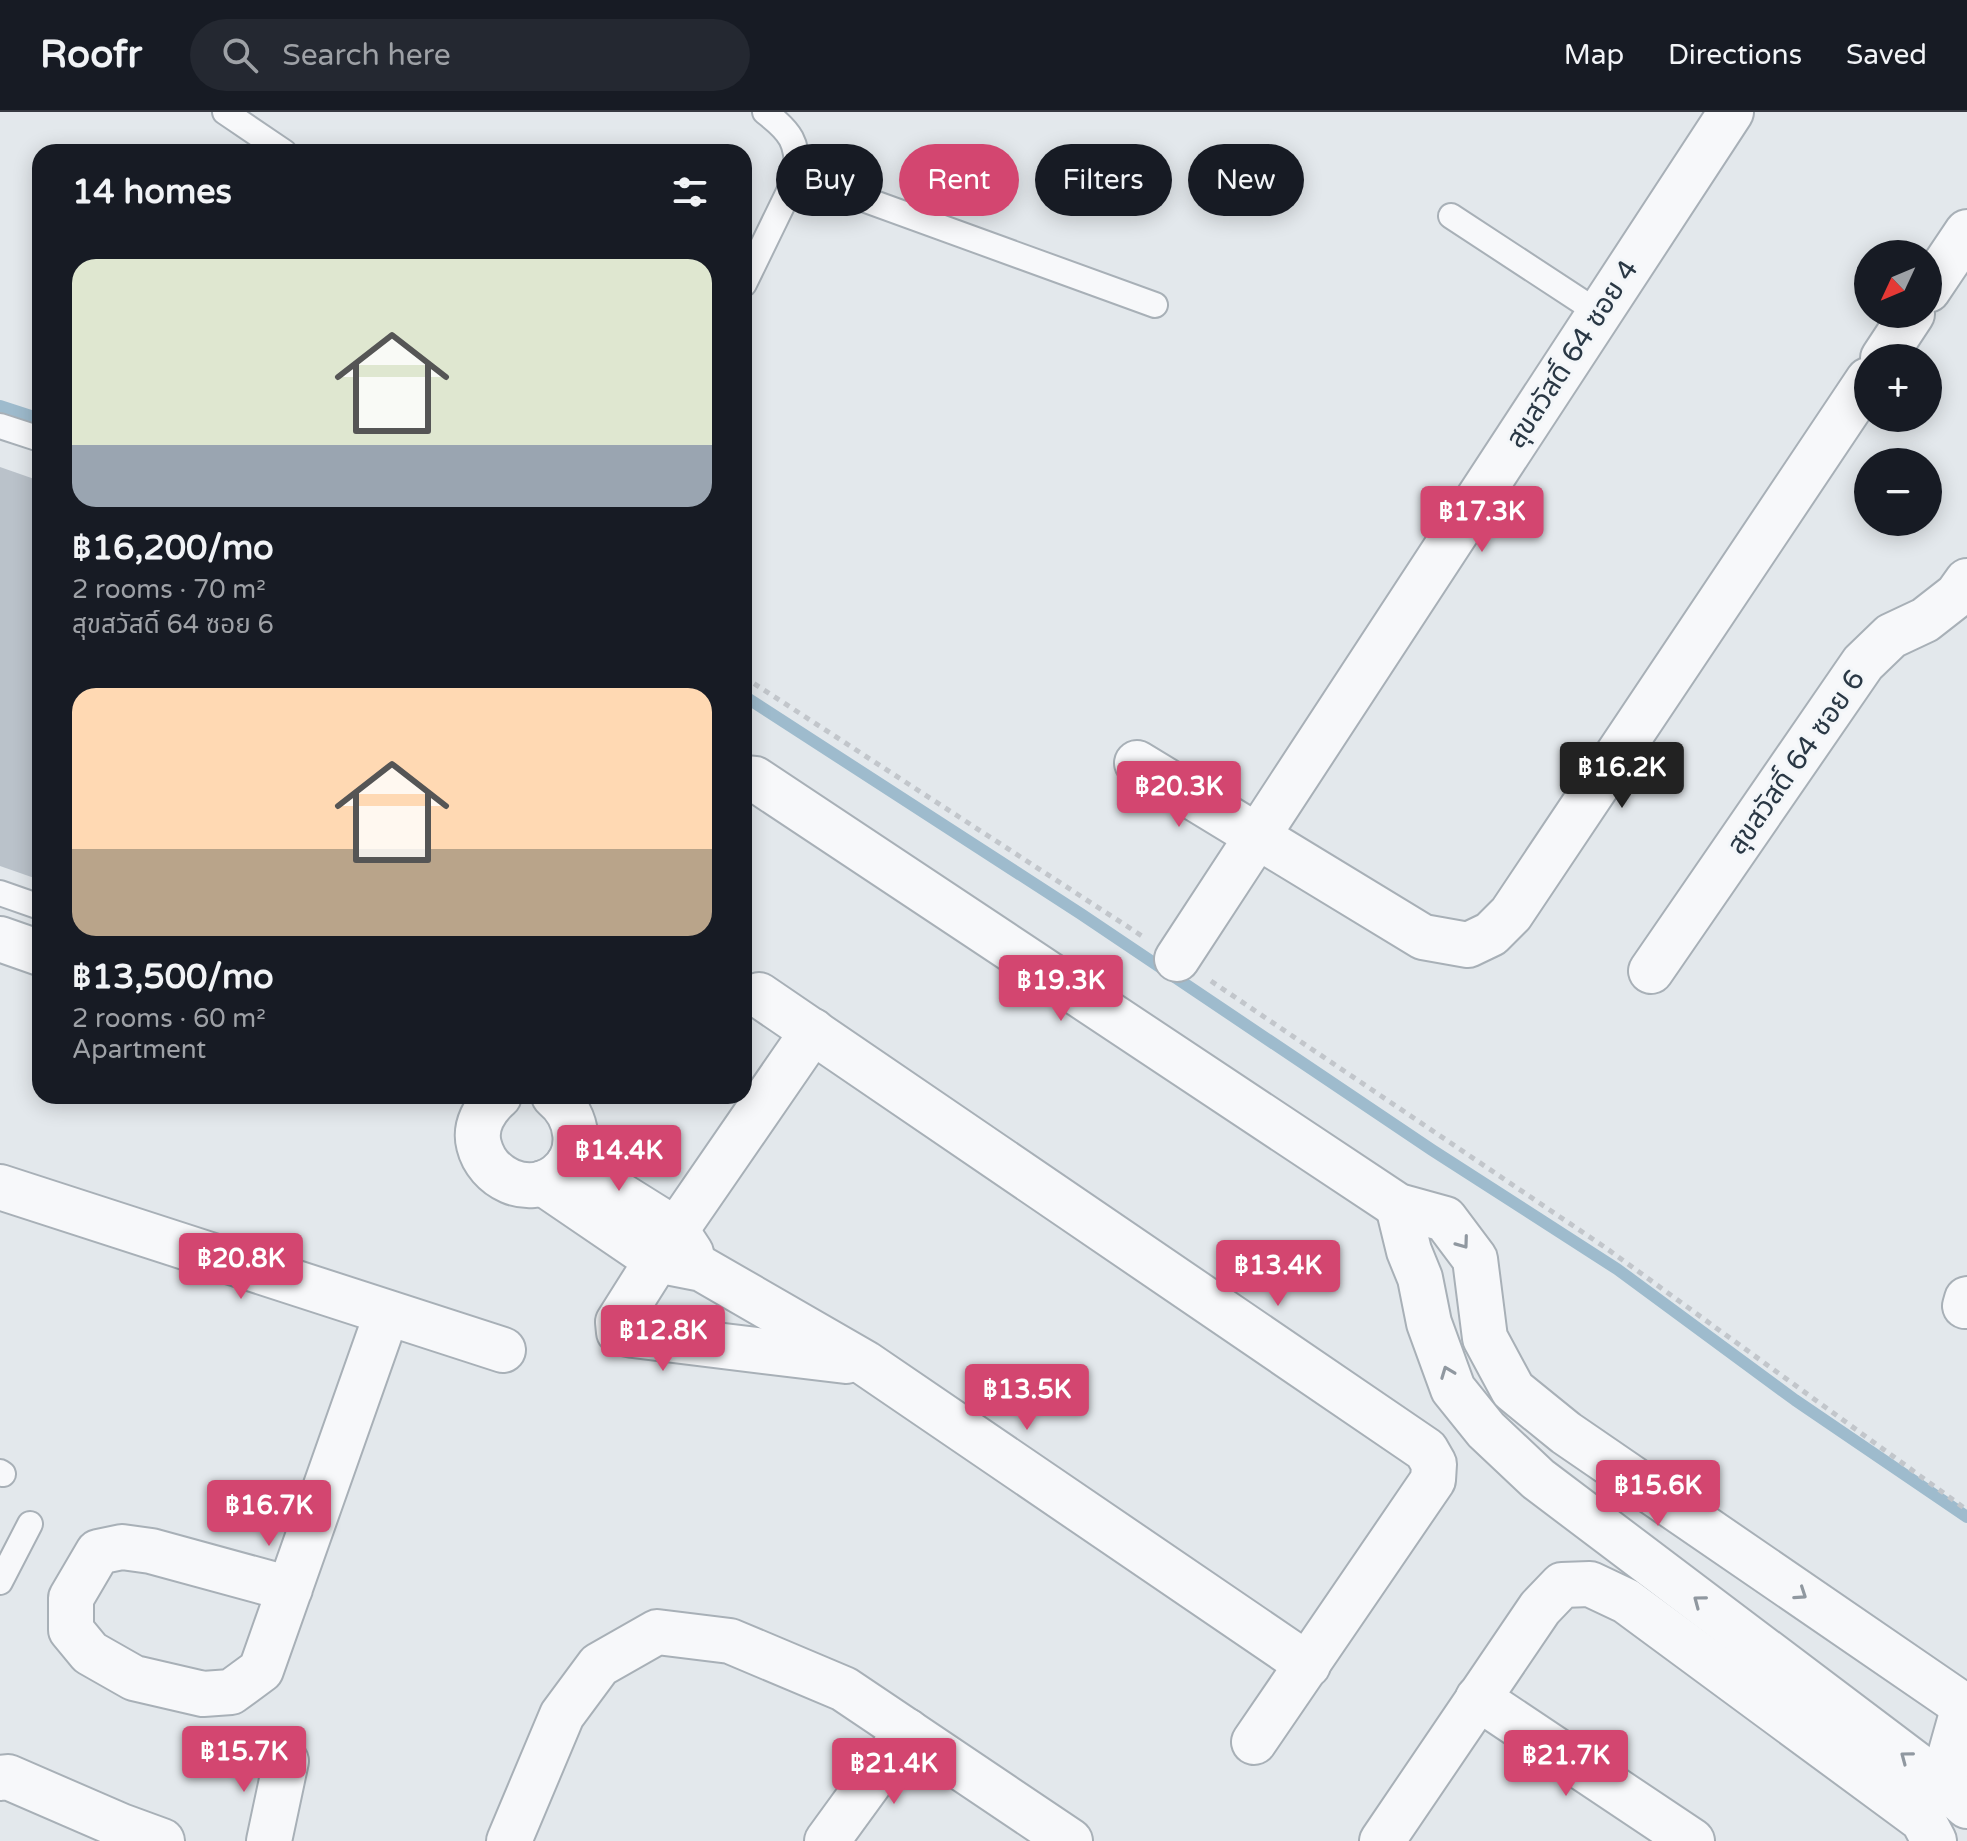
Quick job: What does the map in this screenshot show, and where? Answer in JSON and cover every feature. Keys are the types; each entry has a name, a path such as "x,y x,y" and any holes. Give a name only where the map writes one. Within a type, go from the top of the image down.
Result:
{"street":[{"name":"สุขสวัสดิ์ 64 ซอย 4","path":"1177,959 1731,112"},
{"path":"1942,269 1967,232"},
{"path":"1137,763 1423,937 1468,945 1491,934 1511,914 1854,401"},
{"name":"สุขสวัสดิ์ 64 ซอย 6","path":"1651,971 1863,663 1891,636 1925,620 1957,595 1967,581"},
{"path":"752,779 1398,1206 1445,1219 1475,1259 1485,1338 1513,1390 1566,1433 1966,1707 1955,1795"},
{"path":"0,939 32,950"},
{"path":"759,995 1426,1450 1434,1464 1433,1480 1254,1742"},
{"path":"813,1031 666,1245 618,1322 619,1332 865,1363"},
{"path":"480,1104 478,1140 483,1158 493,1172 507,1181 526,1185 556,1173 575,1148 573,1119 564,1104"},
{"path":"556,1173 702,1269 865,1363 1308,1665"},
{"path":"0,1187 503,1350"},
{"path":"1398,1206 1409,1251 1420,1278 1429,1323 1453,1389 1486,1430 1538,1479 1955,1795"},
{"path":"290,1589 151,1551 122,1547 98,1552 71,1598 71,1630 90,1653 134,1678 203,1694 231,1692 261,1670 290,1589 387,1313"},
{"path":"1486,1430 1513,1390"},
{"path":"1392,1838 1478,1698 1540,1608 1562,1585 1590,1584 1626,1601 1923,1820 1934,1841"},
{"path":"509,1841 562,1715 599,1665 657,1632 730,1641 844,1689 1070,1841"},
{"path":"1478,1698 1692,1841"},
{"path":"827,1841 907,1731"},
{"path":"269,1841 286,1761"},
{"path":"0,1778 8,1777 118,1834 162,1841"}],"lane":[{"path":"225,112 272,144"},
{"path":"765,112 793,138 795,144"},
{"path":"883,206 1155,305"},
{"path":"752,268 777,216"},
{"path":"1451,216 1599,313"},
{"path":"0,426 32,436"},
{"path":"0,893 32,904"},
{"path":"0,1582 30,1524"}],"path":[{"path":"752,682 1177,959 1606,1248 1967,1510"}],"building":[{"path":"0,467 32,478 32,877 0,866"}],"waterway":[{"path":"0,406 32,416"},
{"path":"752,701 1081,914 1432,1150 1617,1269 1795,1400 1967,1517"}]}
